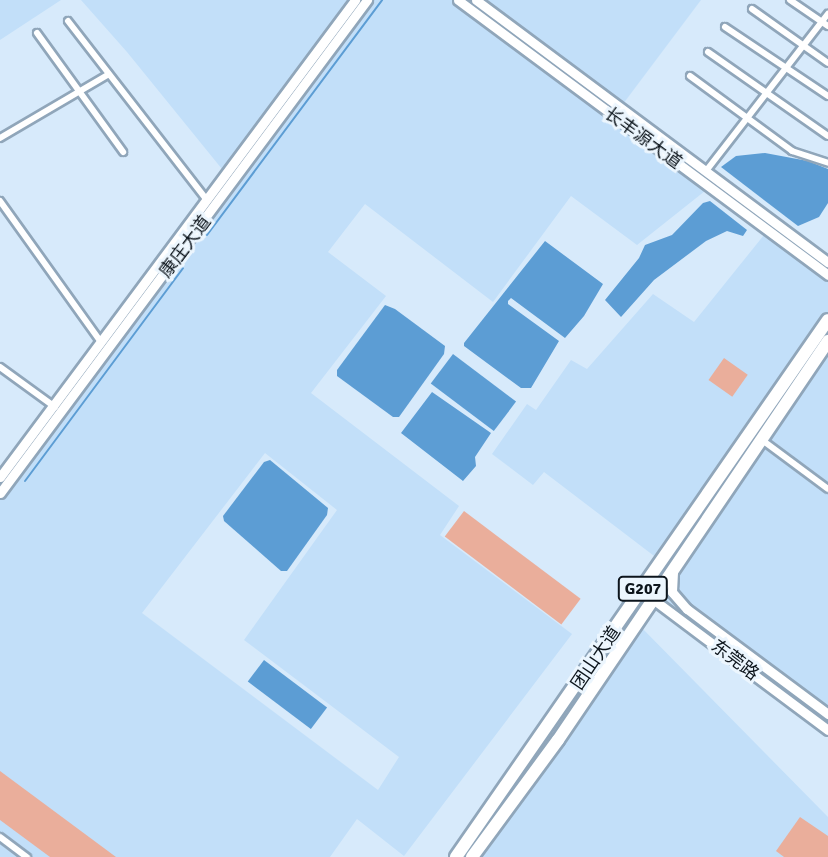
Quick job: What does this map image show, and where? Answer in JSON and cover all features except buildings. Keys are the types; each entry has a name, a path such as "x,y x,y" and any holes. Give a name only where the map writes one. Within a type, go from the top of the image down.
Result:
{"highway":[{"name":"团山大道","path":"472,857 558,740 673,570 828,320"},
{"name":"团山大道","path":"456,857 642,591 828,341"}],"main road":[{"name":"康庄大道","path":"0,493 101,342 355,0"},
{"name":"康庄大道","path":"0,477 58,409 367,0"},
{"name":"长丰源大道","path":"458,0 828,275"},
{"name":"长丰源大道","path":"476,0 828,262"},
{"name":"东莞路","path":"673,570 672,592 687,609 828,714"},
{"name":"东莞路","path":"642,591 828,730"}],"street":[{"path":"790,0 825,24"},
{"path":"752,9 828,63"},
{"path":"706,171 825,24 828,15"},
{"path":"68,21 207,200"},
{"path":"725,27 828,96"},
{"path":"37,33 122,152"},
{"path":"708,52 828,136"},
{"path":"0,138 109,74"},
{"path":"690,76 792,151 828,163"},
{"path":"0,201 101,342"},
{"path":"0,367 58,409"},
{"path":"756,436 828,489"},
{"path":"0,837 27,857"}],"shaded area":[{"path":"0,0 61,0 0,40"},
{"path":"81,0 355,0 226,174"},
{"path":"368,0 458,0 710,187 637,245 571,196 493,302 365,204 328,252 386,296 311,393 459,506 440,535 572,634 404,856 357,819 330,857 0,857 0,493","holes":["265,453 337,510 244,640 399,757 378,790 142,613"]},
{"path":"476,0 701,0 620,108"},
{"path":"768,230 828,275 828,320 662,562 544,472 533,485 492,454 527,404 536,410 571,360 587,369 653,294 694,322"},
{"path":"828,341 828,724 656,596"},
{"path":"724,358 748,375 732,397 709,380"},
{"path":"464,511 581,599 561,624 445,537"},
{"path":"637,623 828,817 828,857 472,857"},
{"path":"0,771 116,857 50,857 0,820"},
{"path":"800,817 828,836 828,857 784,857 776,851"}],"water":[{"path":"765,153 808,161 828,169 828,203 819,217 798,226 721,167 736,156"},
{"path":"710,201 747,230 743,236 727,231 706,241 654,280 621,317 605,300 639,258 645,245 672,235 703,203"},
{"path":"545,241 603,284 584,316 565,338 511,298 508,301 508,304 559,341 531,388 521,388 464,346 464,343"},
{"path":"385,305 395,309 445,346 444,354 399,417 393,417 337,376 337,370"},
{"path":"453,354 516,402 494,431 431,384"},
{"path":"432,392 491,433 475,457 476,466 463,481 401,433"},
{"path":"270,460 328,508 327,515 287,571 281,571 224,521 223,516 264,462"},
{"path":"264,660 327,708 311,729 248,682"}],"waterway":[{"path":"207,235 382,0"},
{"path":"25,481 183,268"}]}
